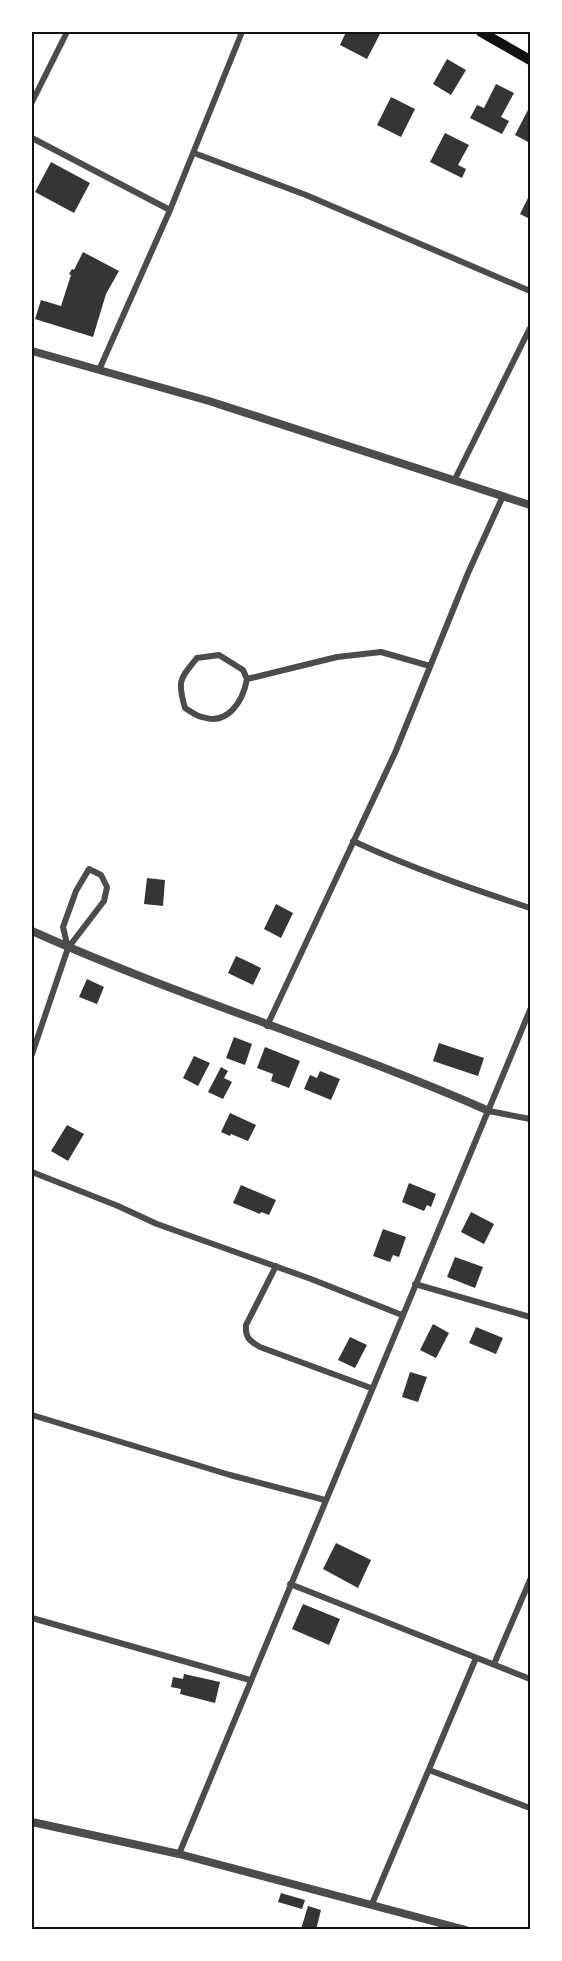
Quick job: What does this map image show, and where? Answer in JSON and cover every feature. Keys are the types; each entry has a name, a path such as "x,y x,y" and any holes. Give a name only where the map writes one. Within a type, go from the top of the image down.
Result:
{"main road":[{"path":"481,32 531,60"}],"street":[{"path":"32,102 67,32"},
{"path":"99,370 170,210 242,32"},
{"path":"32,138 170,210"},
{"path":"194,153 306,195 531,291"},
{"path":"454,480 531,328"},
{"path":"32,351 208,401 531,505"},
{"path":"267,1026 395,753 468,573 503,496"},
{"path":"247,679 337,657 381,652 430,666"},
{"path":"219,655 243,670 247,679 245,691 236,708 224,717 203,718 185,708 181,692 181,678 197,658 219,655"},
{"path":"353,841 474,890 531,908"},
{"path":"32,1054 68,948 104,902 107,887 101,875 89,869 76,891 63,927 68,948"},
{"path":"32,931 68,948 267,1026 442,1090 489,1111 531,1119"},
{"path":"179,1854 371,1388 531,1010"},
{"path":"32,1172 157,1224 276,1266 402,1315"},
{"path":"276,1266 246,1325 248,1340 260,1347 371,1388"},
{"path":"415,1284 531,1317"},
{"path":"32,1415 325,1500"},
{"path":"495,1664 531,1581"},
{"path":"290,1584 531,1679"},
{"path":"32,1618 250,1680"},
{"path":"372,1904 476,1658"},
{"path":"429,1770 531,1808"},
{"path":"32,1822 179,1854 466,1929"}],"building":[{"path":"346,32 381,32 367,59 340,45"},
{"path":"447,59 466,70 451,95 433,84"},
{"path":"496,84 514,93 501,117 509,121 502,134 470,118 477,105 484,108"},
{"path":"391,97 415,109 401,137 377,125"},
{"path":"530,106 530,143 515,135"},
{"path":"445,133 469,145 458,165 466,169 462,178 430,162"},
{"path":"51,162 90,183 74,213 35,192"},
{"path":"530,194 530,219 520,214"},
{"path":"83,252 119,271 106,294 93,337 35,319 41,300 61,306 71,275 69,274 72,269 74,270"},
{"path":"147,878 165,880 163,906 144,904"},
{"path":"276,904 293,913 281,938 264,929"},
{"path":"236,956 261,968 253,985 228,973"},
{"path":"87,979 104,987 97,1004 79,997"},
{"path":"234,1037 252,1044 245,1065 226,1058"},
{"path":"439,1043 484,1058 478,1076 433,1061"},
{"path":"265,1047 300,1061 289,1088 271,1081 273,1074 257,1068"},
{"path":"194,1056 210,1063 198,1086 183,1078"},
{"path":"221,1067 228,1071 224,1078 232,1082 223,1099 208,1092"},
{"path":"320,1071 340,1079 331,1100 304,1089 310,1075 317,1078"},
{"path":"230,1113 256,1125 248,1141 221,1132"},
{"path":"67,1125 84,1134 68,1161 51,1151"},
{"path":"409,1183 436,1194 431,1207 427,1205 424,1211 402,1202"},
{"path":"241,1185 276,1200 269,1215 261,1212 260,1214 233,1203"},
{"path":"471,1212 494,1224 484,1244 461,1232"},
{"path":"383,1229 406,1237 399,1257 393,1255 390,1262 373,1256"},
{"path":"455,1257 483,1267 475,1288 447,1277"},
{"path":"433,1324 449,1333 436,1358 420,1350"},
{"path":"476,1327 503,1338 496,1354 469,1343"},
{"path":"350,1337 367,1345 355,1368 338,1360"},
{"path":"410,1372 427,1377 418,1402 402,1397"},
{"path":"336,1543 371,1560 358,1588 323,1569"},
{"path":"303,1604 340,1619 329,1645 292,1629"},
{"path":"184,1674 220,1682 215,1703 180,1694 181,1689 171,1687 173,1677 183,1679"},
{"path":"281,1893 305,1900 302,1909 278,1902"},
{"path":"308,1906 321,1910 316,1930 301,1929"}]}
